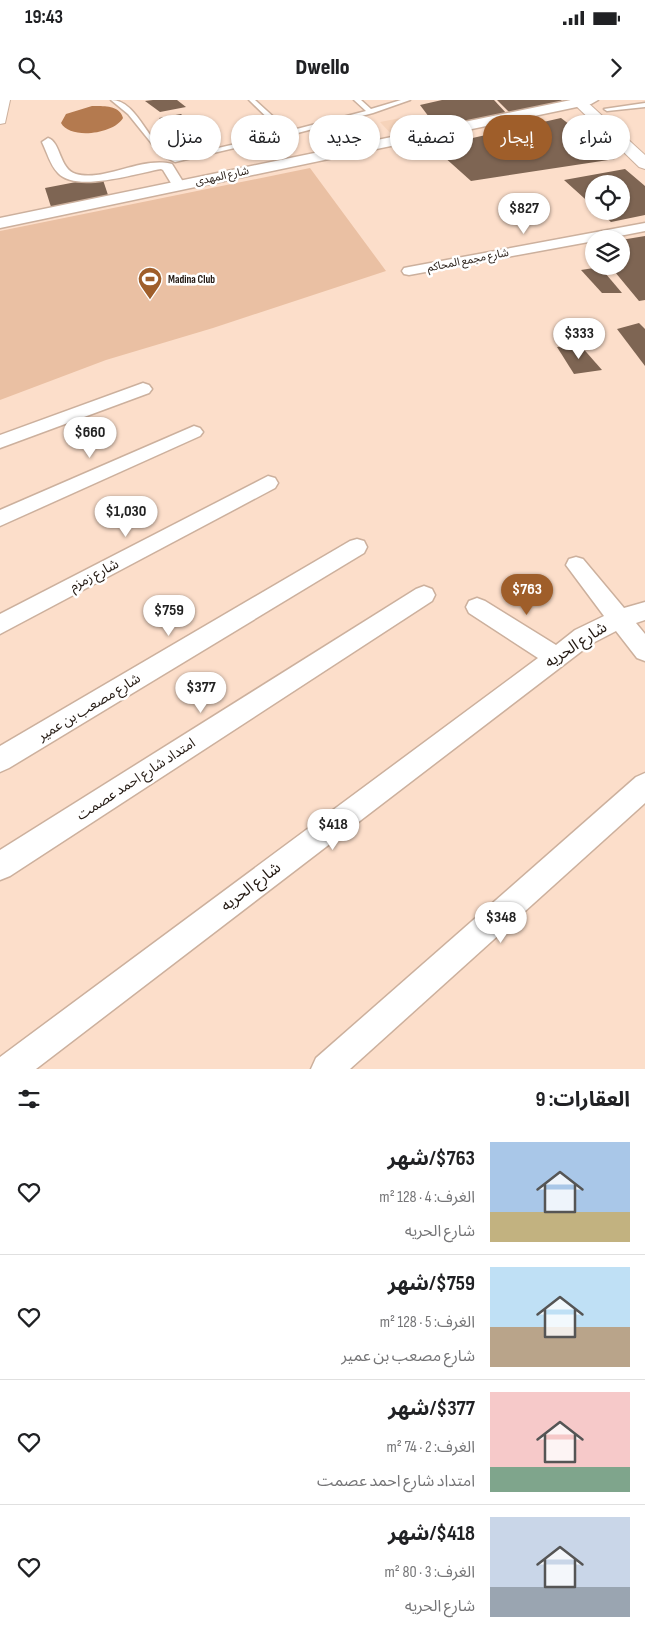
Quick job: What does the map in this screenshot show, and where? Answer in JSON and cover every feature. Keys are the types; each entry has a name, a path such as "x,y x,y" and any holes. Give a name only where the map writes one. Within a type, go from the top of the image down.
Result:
{"main road":[{"path":"0,120 3,100"},
{"path":"582,101 645,164"},
{"path":"602,105 645,144"}],"street":[{"name":"شارع المهدى","path":"0,223 582,101"},
{"path":"48,142 62,172 67,176 84,179 93,178 161,165 168,167 179,185"},
{"name":"شارع مجمع المحاكم","path":"409,271 645,227"},
{"path":"0,442 143,389"},
{"path":"0,518 194,432"},
{"name":"شارع زمزم","path":"0,625 268,483"},
{"name":"شارع مصعب بن عمير","path":"0,760 358,547"},
{"path":"576,565 645,651"},
{"name":"امتداد شارع احمد عصمت","path":"0,866 424,594"},
{"path":"478,607 556,657"},
{"name":"شارع الحريه","path":"10,1069 583,637 618,619 645,611"},
{"path":"327,1069 645,786"}],"lane":[{"path":"114,100 132,115 154,144 171,160 185,159 231,148"},
{"path":"252,100 268,115"},
{"path":"357,100 371,112"},
{"path":"299,131 408,100"},
{"path":"602,105 645,104"}],"shaded area":[{"path":"92,106 115,108 123,118 111,128 92,133 73,132 61,123 66,114"},
{"path":"390,120 390,133 380,122"},
{"name":"Madina Club","path":"310,168 386,271 213,328 106,360 0,400 0,231"}],"building":[{"path":"177,100 186,107 160,112 145,101"},
{"path":"442,100 494,100 507,114 483,115 483,119 473,121 473,115 428,115 420,105"},
{"path":"497,100 561,100 563,102 510,113"},
{"path":"562,119 562,160 608,160 471,181 448,160 473,160 473,138 483,136 483,160 552,160 552,120"},
{"path":"625,169 645,186 645,215 630,218 630,175 592,175"},
{"path":"585,176 585,199 564,180"},
{"path":"102,177 109,198 52,210 45,188"},
{"path":"645,236 645,300 639,301 617,275 630,275 630,238"},
{"path":"586,275 607,275 622,293 602,293"},
{"path":"639,323 645,329 645,366 617,329"},
{"path":"580,345 602,370 574,374 557,347"}],"place":[{"name":"Madina Club","path":"150,300"}]}
